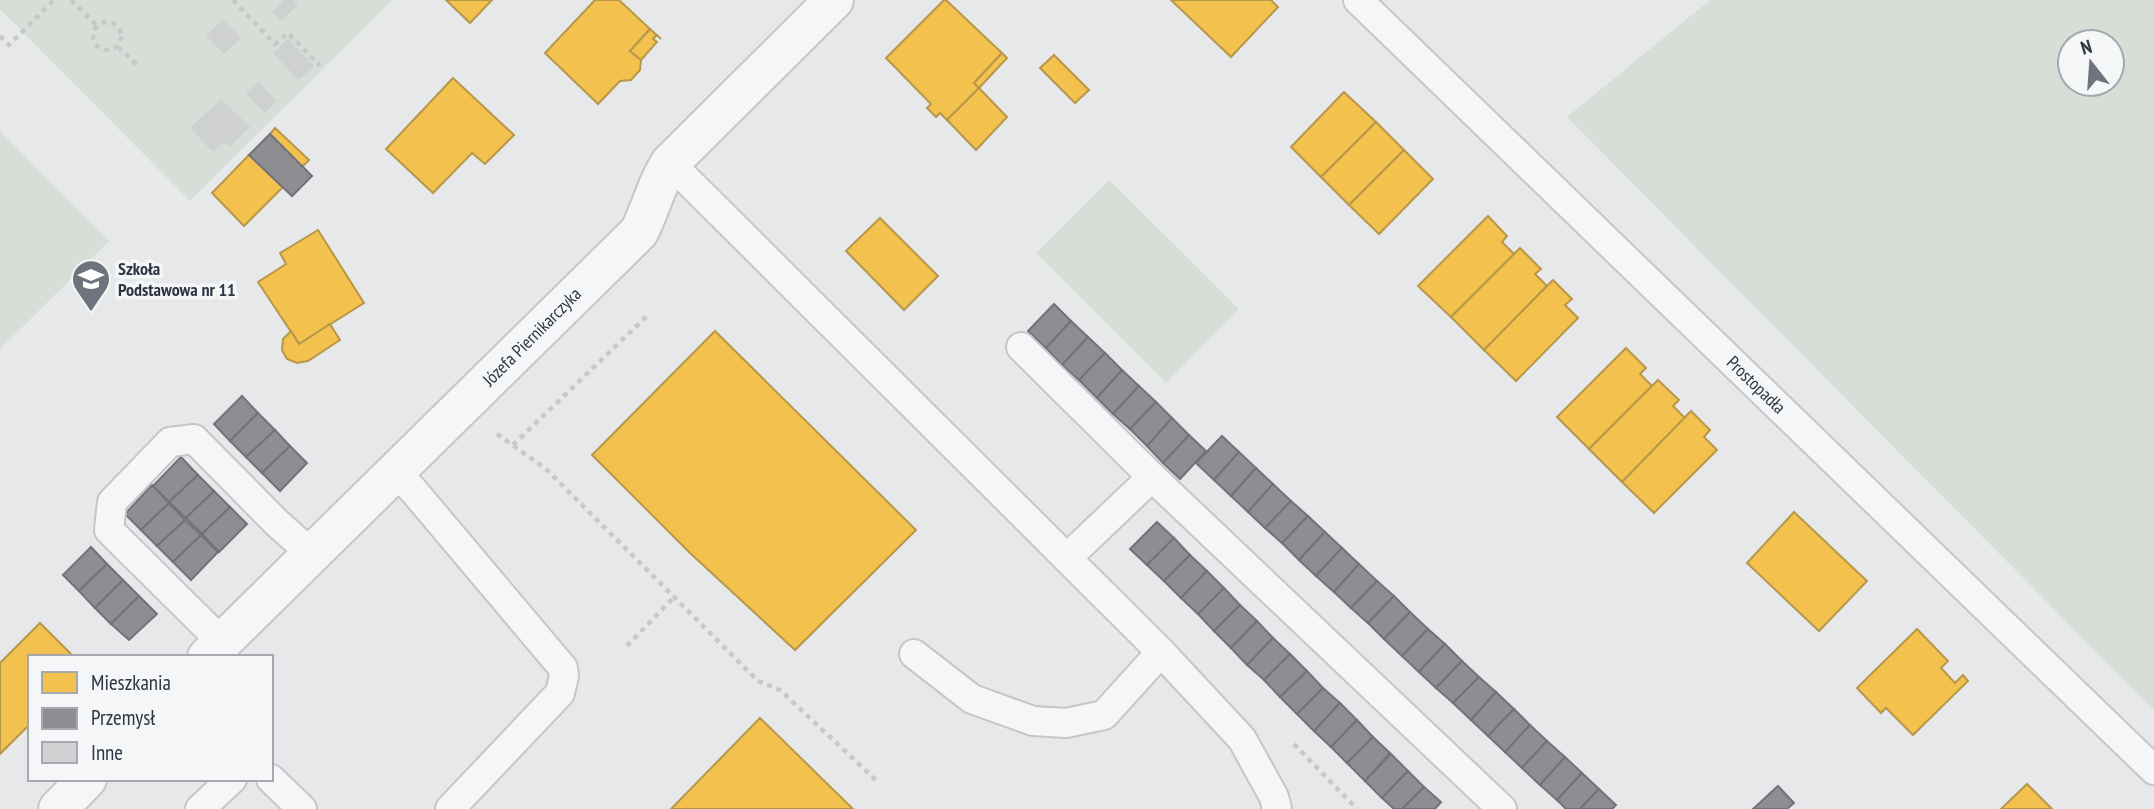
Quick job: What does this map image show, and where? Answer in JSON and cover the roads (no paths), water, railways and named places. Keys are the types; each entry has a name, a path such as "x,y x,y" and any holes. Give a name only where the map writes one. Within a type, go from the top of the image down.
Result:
{"street":[{"name":"Józefa Piernikarczyka","path":"215,650 639,232 661,177 670,163 834,0"},
{"path":"58,809 85,781"}],"lane":[{"name":"Prostopadła","path":"1358,0 2154,770"},
{"path":"670,163 1161,652 1242,739 1274,797 1277,809"},
{"path":"1021,347 1152,477 1502,809"},
{"path":"215,650 109,530 113,502 170,442 194,439 276,523 313,555"},
{"path":"396,473 564,668 560,693 450,809"},
{"path":"1067,558 1152,477"},
{"path":"914,654 972,699 1034,721 1066,723 1104,715 1161,652"},
{"path":"200,809 230,781"},
{"path":"273,781 302,809"}],"place":[{"name":"Szkoła Podstawowa nr 11","path":"91,313"}]}
